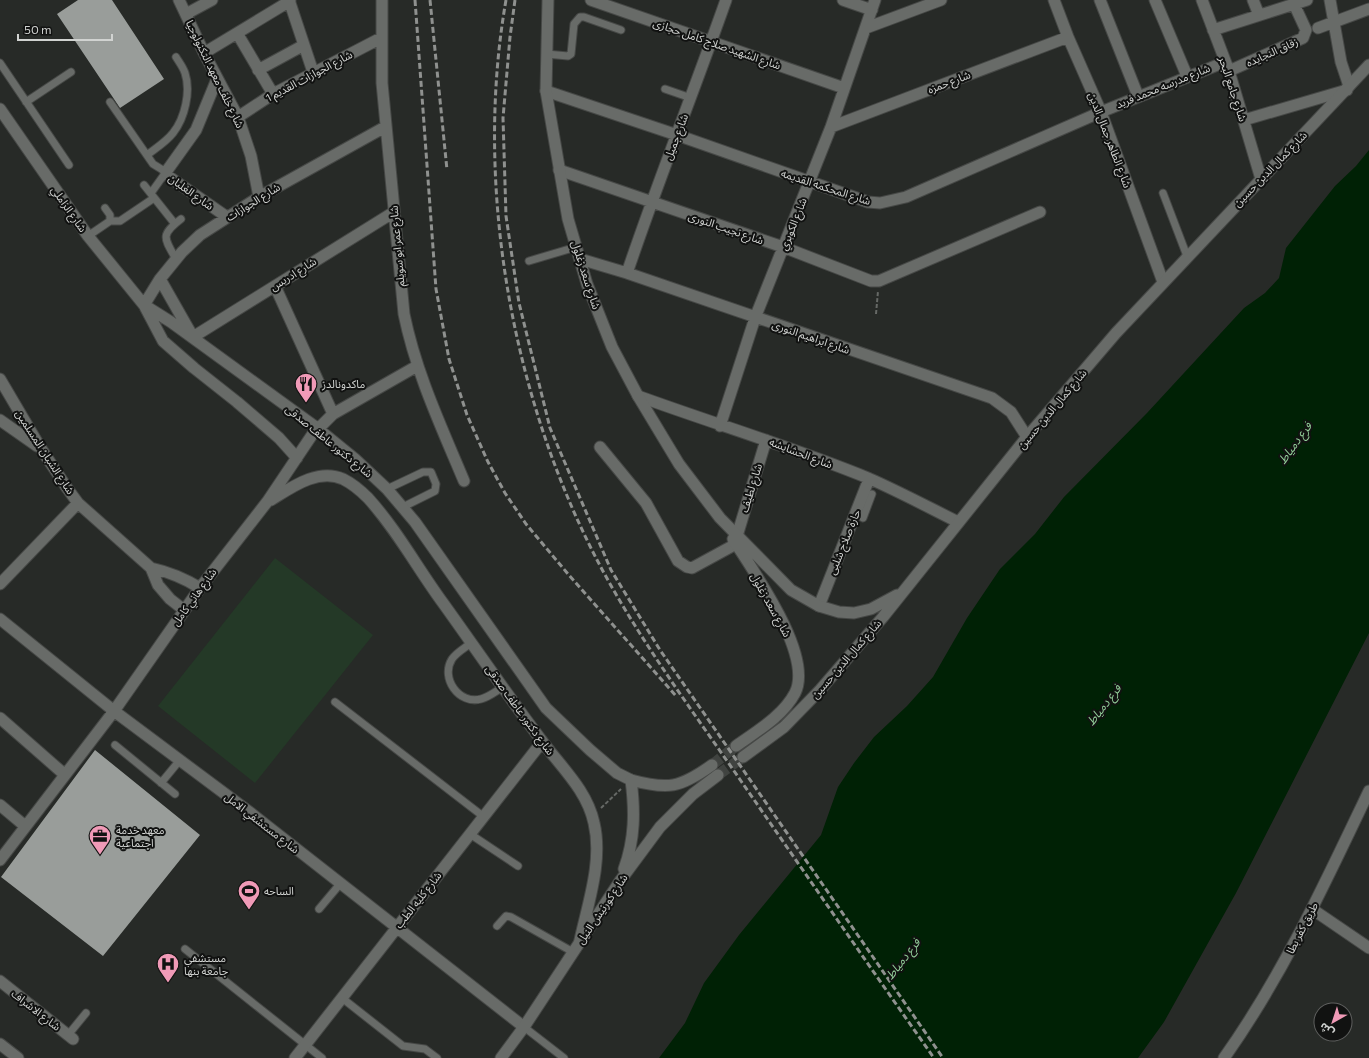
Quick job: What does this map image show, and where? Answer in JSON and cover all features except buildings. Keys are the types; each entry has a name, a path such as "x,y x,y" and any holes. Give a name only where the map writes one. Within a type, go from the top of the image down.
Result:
{"street":[{"name":"شارع خلف معهد التكنولوجيا","path":"179,0 217,79 238,117 251,156 258,197"},
{"path":"186,14 212,0"},
{"name":"شارع عمر ابو سويلم","path":"382,0 381,38 385,127 404,314 417,366 426,392 464,481"},
{"name":"شارع سعد زغلول","path":"548,0 546,91 568,219 587,284 612,347 638,396 679,464 736,540 786,628 794,647 798,666 798,679 795,692 778,714 736,746"},
{"name":"شارع الشهيد صلاح كامل حجازى","path":"591,0 844,88"},
{"name":"شارع جميل","path":"628,273 651,202 691,98 726,0"},
{"path":"843,0 874,5"},
{"path":"866,28 941,0"},
{"name":"شارع الطاهر جمال الدين","path":"1054,0 1068,37 1101,112 1163,282"},
{"path":"1100,0 1138,96"},
{"path":"1155,0 1187,76"},
{"name":"شارع جامع البحر","path":"1202,0 1227,66 1261,179"},
{"path":"1253,0 1259,15"},
{"path":"1213,30 1295,2 1307,0"},
{"path":"1244,120 1348,88 1341,62 1330,0"},
{"path":"204,53 289,1 313,72"},
{"name":"زقاق النجايده","path":"1227,66 1303,38 1306,30 1295,2"},
{"name":"شارع الكوبري","path":"720,426 755,318 831,127 874,5"},
{"path":"1318,28 1369,10"},
{"path":"237,34 273,94"},
{"name":"شارع حمزه","path":"831,127 1068,37"},
{"name":"شارع الجوازات القديم 1","path":"238,117 273,94 381,38"},
{"path":"258,70 304,45"},
{"name":"شارع كمال الدين حسين","path":"742,757 784,728 801,711 857,648 1027,437 1116,333 1187,256 1369,65"},
{"name":"شارع مدرسه محمد فريد","path":"1101,112 1187,76 1227,66"},
{"name":"شارع الغلبان","path":"217,79 196,130 166,172 168,176 227,217"},
{"name":"شارع المحكمه القديمه","path":"546,91 868,202 880,203 893,202 1101,112"},
{"name":"شارع الزاملي","path":"0,109 88,236 144,305"},
{"name":"شارع الجوازات","path":"144,305 160,279 176,259 200,235 258,197 385,127"},
{"name":"شارع نجيب النورى","path":"559,170 783,247 827,263 865,280 880,281"},
{"name":"شارع ادريس","path":"193,338 394,212"},
{"path":"880,281 914,265 1040,212"},
{"name":"شارع ابراهيم النورى","path":"580,259 628,273 755,318 992,398 1011,412 1027,437"},
{"path":"160,279 193,338"},
{"path":"275,286 332,414"},
{"path":"144,305 163,341 279,438 297,458"},
{"name":"شارع دكتور عاطف صدقى","path":"144,305 193,338 317,428 355,459 387,489 415,522 546,708 590,750 617,773 630,780 655,786 671,786 685,782 712,765"},
{"name":"شارع هاني كامل","path":"0,860 64,774 114,711 200,588 267,502 317,428 332,414 417,366"},
{"name":"شارع الشبان المسلمين","path":"0,379 55,472 78,502 151,568 158,585 170,599 184,610"},
{"name":"شارع الحشايشه","path":"638,396 720,426 766,440 869,479 958,522"},
{"path":"0,420 40,447"},
{"name":"شارع لطيف","path":"736,540 766,440"},
{"path":"600,447 646,503 678,561 682,564 692,568 736,540"},
{"name":"شارع دكتور عاطف صدقى","path":"267,502 298,484 310,479 326,476 343,479 355,486 392,528 471,643 542,742 579,789 592,816 597,841 596,859 580,940"},
{"name":"حارة صلاح شلبى","path":"819,606 864,502 869,479"},
{"path":"368,499 387,489"},
{"path":"0,584 78,502"},
{"name":"شارع سعد زغلول","path":"736,540 791,590 819,606 839,612 854,613 871,609 901,593"},
{"name":"شارع الشبان المسلمين","path":"151,568 168,572 200,588"},
{"name":"شارع مستشفي الامل","path":"0,619 114,711 180,760 524,1028"},
{"path":"0,718 64,774"},
{"name":"شارع كليه الطب","path":"295,1058 542,742"},
{"name":"شارع كورنيش النيل","path":"501,1058 524,1028 580,940 620,881 660,827 676,809 718,775"},
{"path":"620,881 629,857 634,831 634,806 630,780"},
{"name":"طريق كفر بطا","path":"1224,1058 1272,985 1312,910 1369,791"},
{"path":"0,805 25,826"},
{"path":"1312,910 1369,948"},
{"name":"شارع الاشراف","path":"0,981 70,1037"},
{"path":"0,1044 18,1058"}],"lane":[{"path":"546,54 568,56 571,54 574,24 580,17 584,17 621,30"},
{"path":"147,155 174,132 180,121 188,92 185,73 176,56"},
{"path":"0,63 69,165"},
{"path":"26,102 71,72"},
{"path":"665,89 691,98"},
{"path":"88,236 110,221 120,221 152,196 166,172 153,164 110,102"},
{"path":"144,185 175,224"},
{"path":"1163,193 1187,256"},
{"path":"105,208 110,215 110,221"},
{"path":"176,259 165,238 166,232 181,219"},
{"path":"529,261 576,247"},
{"path":"387,489 423,472 431,472 436,484 435,491 403,507"},
{"path":"863,518 864,502 872,494"},
{"path":"471,643 452,660 448,669 449,679 453,689 465,698 480,700 503,687"},
{"path":"335,702 484,817"},
{"path":"115,745 175,794"},
{"path":"161,783 180,760"},
{"path":"470,834 518,866"},
{"path":"319,909 340,884"},
{"path":"497,926 506,916 511,917 573,952"},
{"path":"185,949 322,1058"},
{"path":"342,998 403,1046 425,1048 437,1058"},
{"path":"70,1037 86,1013"},
{"path":"524,1028 564,1058"}],"path":[{"path":"876,314 880,281"},
{"path":"592,816 630,780"}],"shaded area":[{"path":"275,558 373,635 255,783 158,706"}],"water":[{"name":"فرع دمياط","path":"1369,150 1369,633 1236,893 1164,1022 1138,1058 659,1058 685,1023 704,983 739,935 821,835 838,787 854,763 874,737 907,706 933,677 967,618 1000,569 1035,534 1064,497 1147,413 1244,308 1265,293 1279,278 1286,248 1335,186 1356,166"}],"tunnel":[{"path":"712,765 736,746"},
{"path":"718,775 743,757"}],"railway":[{"path":"415,0 436,289 449,359 467,415 488,462 505,493 526,524 568,574 676,696"},
{"path":"430,0 447,170"},
{"path":"506,0 497,72 495,145 499,220 508,294 524,368 546,439 572,508 619,600 653,653 934,1058"},
{"path":"515,0 510,37 503,118 506,216 519,303 550,428 611,570 660,650 943,1058"}],"place":[{"name":"ماكدونالدز","path":"306,404"},
{"name":"معهد خدمة اجتماعية","path":"100,856"},
{"name":"الساحه","path":"249,910"},
{"name":"مستشفي جامعة بنها","path":"168,984"}]}
